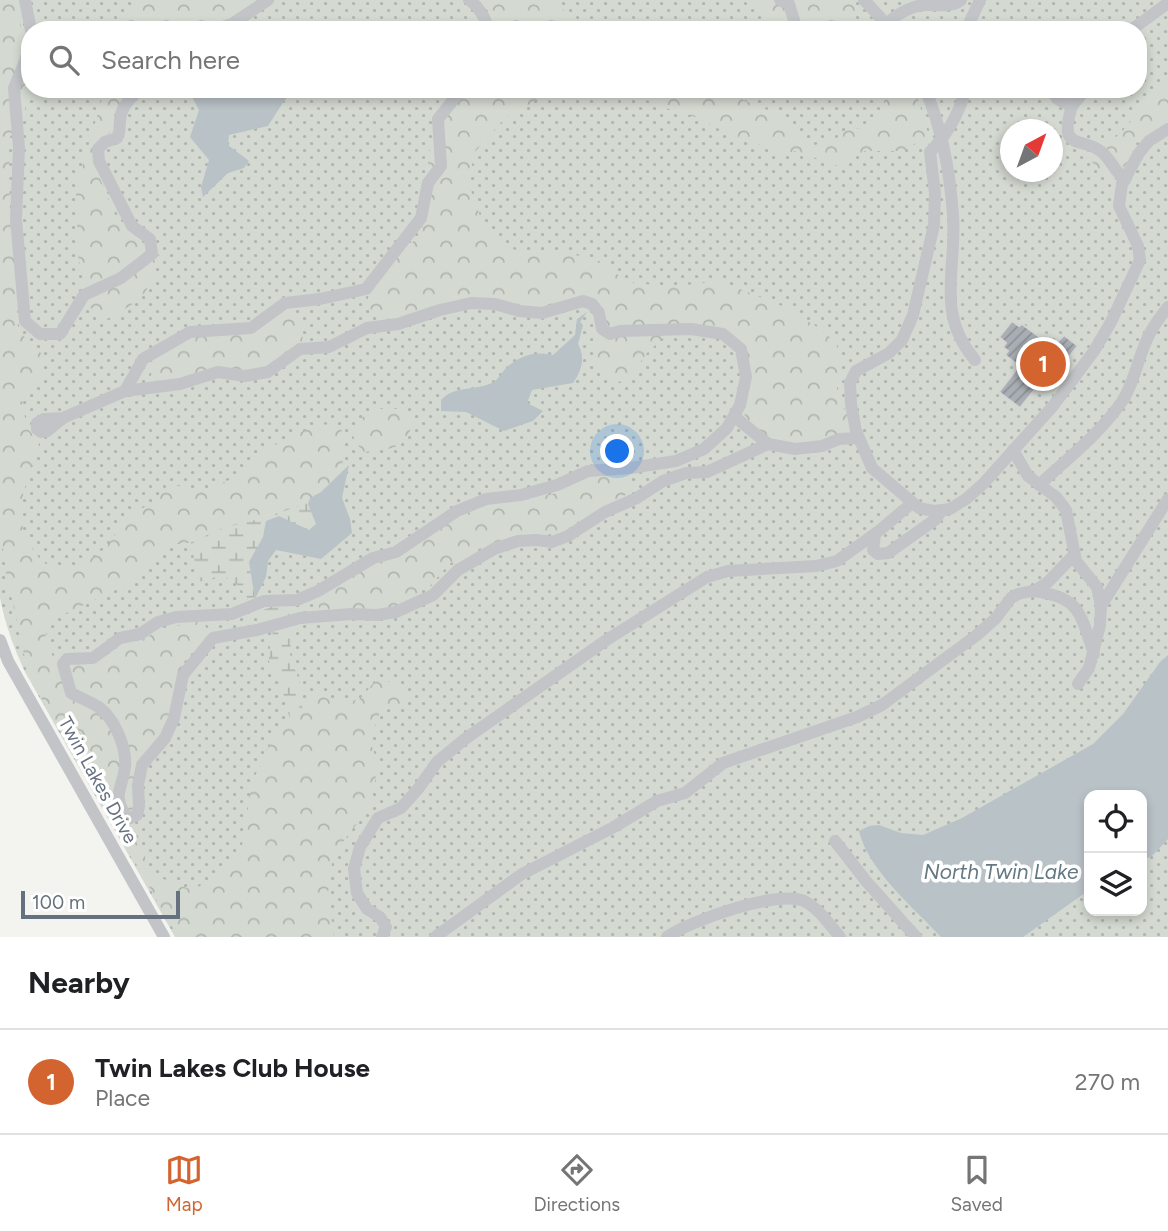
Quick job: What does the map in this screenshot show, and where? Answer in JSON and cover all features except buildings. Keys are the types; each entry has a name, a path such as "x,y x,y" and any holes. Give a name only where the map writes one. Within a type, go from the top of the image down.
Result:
{"street":[{"path":"25,0 29,21"},
{"path":"236,21 268,0"},
{"path":"469,0 485,21"},
{"path":"780,0 789,4 794,21"},
{"path":"864,0 880,21"},
{"path":"892,21 897,14 918,6 956,4 961,0"},
{"path":"970,21 980,0"},
{"path":"1143,21 1168,3"},
{"path":"21,72 15,88 19,148 16,219 25,321 40,334 60,334 84,295 121,278 152,254 150,239 132,226 99,161 98,149 105,142 117,138 125,104 131,98"},
{"path":"125,391 143,359 190,332 251,328 285,303 366,289 421,218 428,183 441,166 438,118 455,98"},
{"path":"928,98 941,141 953,214 950,308 958,336 975,360"},
{"path":"963,98 954,120 941,141 930,152 935,193 934,225 913,315 902,340 889,354 856,372 850,383 858,438 872,468 919,508 934,511 950,509 966,499 1072,382 1094,351 1140,260 1138,246 1119,206 1125,180 1139,153 1149,141 1168,129"},
{"path":"1057,98 1072,106"},
{"path":"1079,98 1072,106 1067,123 1069,134 1077,144 1103,152 1125,180"},
{"path":"63,418 125,391 180,384 218,372 246,376 268,372 300,349 329,347 367,328 398,324 471,303 495,304 519,311 542,313 583,301 592,304 599,313 602,329 610,334 691,329 723,334 741,349 746,377 740,405 727,428 704,449 676,461 588,471 557,485 521,495 486,499 457,511 396,552 373,558 318,591 297,600 264,601 233,614 176,617 158,622 140,634 120,638 93,659 67,659 63,664 71,692 99,707 110,719 122,742 125,766 118,794 121,810 128,819 136,815 139,806 138,785 142,765 165,738 174,718 183,675 213,638 300,618 396,612 433,595 458,570 494,548 518,541 552,542 568,536 605,512 637,498 663,481 686,473 707,472 768,444"},
{"path":"1038,485 1093,436 1124,399 1137,372 1145,343 1157,320 1168,307"},
{"path":"735,417 768,444 795,449 822,446 839,439 858,438"},
{"path":"1013,450 1028,475 1056,497 1066,510 1074,555 1082,571 1097,587 1101,606 1100,625 1089,668 1078,684"},
{"path":"1101,606 1168,499"},
{"path":"382,937 386,927 380,917 367,909 358,893 354,869 360,847 378,818 401,808 437,762 465,739 608,639 707,578 728,571 816,566 837,561 912,503"},
{"path":"851,552 888,553 936,519 942,510"},
{"path":"875,534 872,545 878,554"},
{"path":"1032,591 1058,574 1074,555"},
{"path":"435,937 522,874 614,827 657,800 685,793 723,763 857,717 882,705 977,635 1017,594 1032,591 1060,595 1069,602 1082,621 1094,654"},
{"name":"Twin Lakes Drive","path":"0,640 8,660 164,937"},
{"path":"835,841 866,881 916,937"},
{"path":"667,937 705,918 785,897 806,902 828,921 840,937"}],"green space":[{"path":"0,0 1168,0 1168,937 175,937 25,672 10,636 0,598"},
{"path":"0,0 19,0 21,98 27,98 25,110 9,139 10,218 15,254 18,327 25,338 45,357 43,379 23,399 7,394 23,402 26,426 39,443 21,507 23,529 32,549 40,559 56,568 83,563 106,547 125,521 156,499 166,487 179,486 199,492 229,480 279,442 319,424 341,426 343,450 343,463 339,474 315,496 300,505 217,530 192,542 172,543 122,587 56,618 45,636 55,662 97,662 123,644 144,639 161,629 203,621 208,631 184,662 175,683 164,730 149,747 134,810 133,830 151,869 161,878 192,890 219,876 241,849 250,787 270,743 290,718 302,714 303,700 317,694 335,702 359,700 376,680 394,682 411,693 405,704 380,712 370,741 378,764 371,805 333,855 328,893 334,937 178,937 29,677 6,572 0,526"},
{"path":"137,0 260,0 225,21 122,21"},
{"path":"479,0 549,0 580,21 492,21"},
{"path":"744,0 848,0 856,9 856,21 766,21"},
{"path":"1168,77 1168,123 1135,144 1127,163 1116,175 1099,171 1089,158 1096,147 1119,135"},
{"path":"102,98 125,98 114,113 110,132 96,149 98,174 122,231 159,256 148,288 136,301 107,319 88,306 78,255 76,188"},
{"path":"460,98 554,98 535,101 504,119 474,153 469,185 485,230 515,250 566,253 594,259 629,282 670,287 720,281 787,308 822,330 836,343 841,362 836,384 840,402 853,423 852,434 818,443 778,443 748,425 743,410 745,349 691,325 665,336 647,353 628,379 615,383 601,374 591,347 602,315 593,303 536,309 493,301 390,319 377,317 368,304 369,295 380,276 421,231 429,204 429,152 436,132"},
{"path":"643,98 739,98 786,119 815,145 835,139 850,128 870,129 883,110 886,98 918,98 930,140 927,148 917,142 905,151 865,151 838,166 796,151 778,155 766,147 730,135 702,119 659,106"},
{"path":"286,305 302,327 303,338 301,344 269,368 165,387 151,376 153,361 197,333 230,334"},
{"path":"376,409 399,409 412,419 410,429 407,437 397,446 364,452 354,438 354,427 362,417"},
{"path":"630,473 632,488 619,501 564,529 540,536 513,536 485,546 449,564 431,585 392,608 321,612 315,598 367,567 394,560 459,515 495,501 525,500 553,494 590,476"},
{"path":"310,498 308,504 317,524 309,530 298,525 266,521 263,537 249,562 255,599 249,602 239,587 229,579 216,577 199,582 191,544 227,527 289,510"},
{"path":"280,604 299,609 300,615 290,652 301,688 302,714 290,718 283,694 271,669 269,652 273,634 263,621 260,611"}],"water":[{"path":"193,98 286,98 268,126 229,135 228,145 249,161 244,168 228,173 203,197 201,187 209,160 190,137 199,110"},
{"path":"587,312 580,322 583,325 578,344 582,365 578,374 573,383 532,390 527,403 543,411 533,421 504,431 466,412 441,411 441,400 452,392 492,383 507,367 528,355 553,355 575,335 577,319"},
{"path":"349,465 342,498 352,533 321,559 276,550 268,561 266,577 255,599 249,562 263,537 266,521 279,516 309,530 316,524 308,504 310,498 321,492"},
{"name":"North Twin Lake","path":"1168,655 1168,839 1147,858 1147,790 1084,790 1084,894 1023,937 941,937 882,874 864,846 859,831 879,825 901,833 923,835 962,818 1093,744 1123,714 1160,662"}],"place":[{"name":"Twin Lakes Club House","path":"1043,364"}]}
